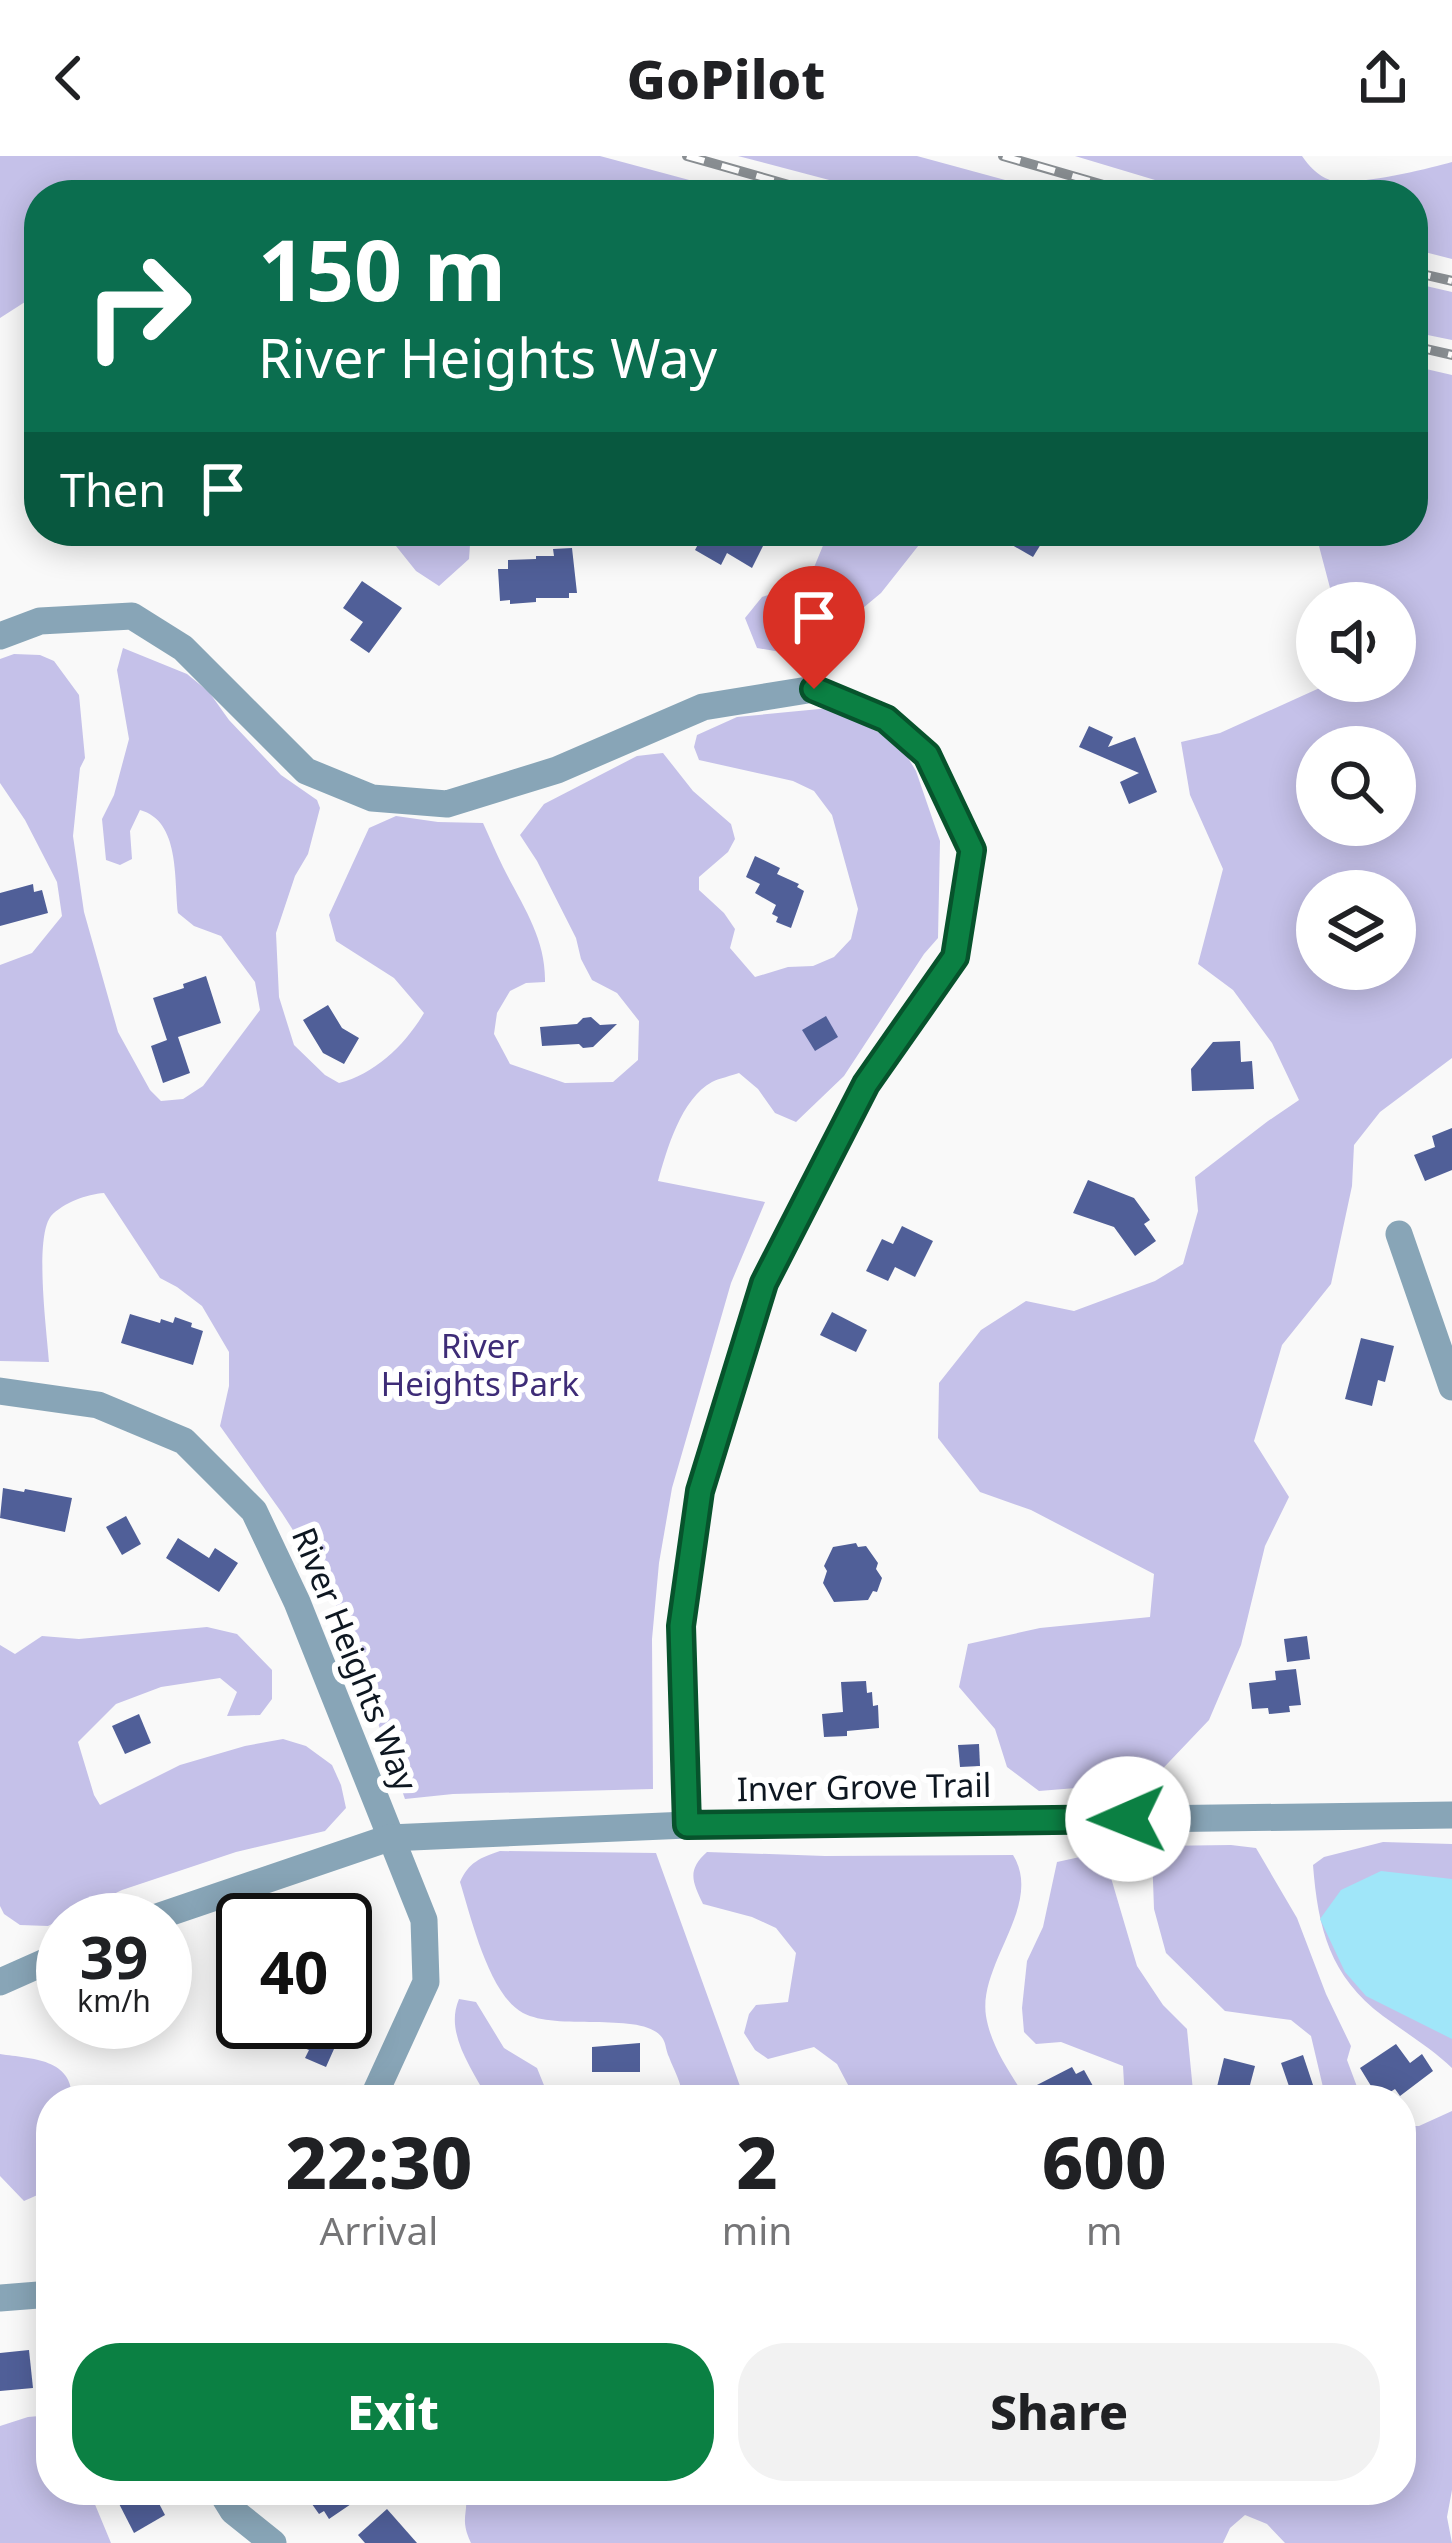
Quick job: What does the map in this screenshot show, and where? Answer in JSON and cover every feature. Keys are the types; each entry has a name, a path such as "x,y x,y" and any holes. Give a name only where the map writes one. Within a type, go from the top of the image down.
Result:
{"street":[{"path":"0,636 40,621 132,616 183,648 306,771 372,798 447,804 557,770 703,707 814,689 886,719 927,755 972,850 955,957 866,1084 764,1283 700,1491 681,1626 687,1825"},
{"path":"1399,1234 1452,1387"},
{"name":"River Heights Way","path":"0,1391 98,1405 184,1441 254,1511 297,1602 424,1920 426,1982 379,2085"},
{"name":"Inver Grove Trail","path":"192,1905 389,1838 687,1825 1452,1815"},
{"path":"0,1982 36,1966"},
{"path":"0,2298 36,2295"},
{"path":"229,2505 273,2543"}],"green space":[{"path":"0,156 600,156 689,180 24,180 24,303 0,318"},
{"path":"738,156 917,156 1005,180 829,180"},
{"path":"1075,156 1302,156 1330,180 1155,180"},
{"path":"1452,162 1452,259 1428,253 1428,180 1363,180"},
{"path":"1428,286 1452,292 1452,340 1428,335"},
{"path":"1428,369 1452,375 1452,1058 1380,1112 1354,1145 1352,1186 1331,1284 1282,1345 1254,1441 1289,1497 1265,1546 1241,1645 1209,1720 1150,1782 1039,1791 1007,1767 995,1729 959,1687 968,1644 1040,1628 1150,1617 1154,1574 1031,1510 980,1492 938,1438 939,1383 981,1330 1026,1301 1074,1311 1155,1281 1183,1264 1198,1211 1195,1177 1299,1100 1272,1043 1233,990 1198,964 1223,869 1190,795 1181,742 1220,733 1296,699 1416,702 1416,582 1328,582 1319,546 1428,546"},
{"path":"396,546 470,546 469,559 439,586 416,571"},
{"path":"823,546 918,546 881,593 798,655 757,648 745,618 762,597 808,582"},
{"name":"River Heights Park","path":"123,648 187,674 209,692 281,775 317,800 320,808 308,854 295,876 276,933 279,997 294,1045 339,1083 388,1057 424,1013 394,978 336,941 329,915 369,828 396,816 483,823 532,922 542,951 545,982 526,983 510,991 497,1013 494,1034 510,1064 565,1083 613,1082 638,1060 639,1021 617,993 592,980 576,938 520,835 544,804 637,756 663,753 693,791 731,824 735,839 728,852 699,877 699,890 735,929 730,948 755,977 834,957 851,939 858,909 832,815 814,791 793,781 699,760 694,747 697,735 737,717 830,708 902,748 916,771 940,841 938,938 844,1076 796,1122 775,1113 739,1073 715,1081 684,1112 658,1181 765,1202 731,1283 672,1488 652,1639 653,1789 405,1799 330,1588 220,1426 229,1386 229,1352 202,1306 160,1278 104,1193 62,1207 46,1227 42,1264 49,1362 0,1361 0,965 32,953 62,916 57,882 0,783 0,659 14,654 54,661 79,695 85,758 73,836 84,912 118,1032 150,1090 161,1101 183,1099 203,1086 260,1010 255,982 221,936 194,926 178,913 173,852 153,816 140,810 130,831 132,859 120,865 106,860 102,819 114,795 129,739 117,670"},
{"path":"207,1627 237,1634 272,1670 272,1699 260,1715 227,1716 237,1692 220,1678 161,1687 116,1704 78,1742 100,1805 180,1765 283,1739 306,1746 332,1765 346,1808 325,1831 236,1852 116,1893 36,1893 36,1926 20,1925 0,1906 0,1645 15,1654 42,1636 79,1639"},
{"path":"1383,1842 1452,1844 1452,2068 1350,1985 1323,1930 1313,1865 1324,1857"},
{"path":"1156,1846 1256,1848 1297,1918 1351,2046 1347,2060 1356,2085 1322,2085 1311,2036 1291,2020 1225,2011 1166,1953 1154,1909 1152,1853"},
{"path":"500,1851 656,1853 740,2085 680,2085 664,2041 654,2030 539,2018 511,2004 483,1954 460,1882 476,1862"},
{"path":"707,1852 1013,1855 1021,1894 991,1976 986,2016 997,2049 1018,2085 848,2085 837,2064 814,2047 768,2059 744,2033 749,2014 756,2005 788,2002 796,1953 776,1928 703,1904 693,1876"},
{"path":"1108,1855 1137,1966 1163,2005 1187,2029 1192,2085 1124,2085 1123,2066 1061,2042 1036,2044 1024,2032 1027,1961 1043,1927 1057,1862"},
{"path":"459,1999 476,2002 504,2048 537,2068 544,2085 480,2085 458,2038 455,2012"},
{"path":"0,2054 48,2063 70,2085 36,2085 36,2196 24,2201 0,2176"},
{"path":"1452,2111 1452,2490 1447,2517 1452,2543 1285,2543 1267,2524 1245,2515 1230,2528 1223,2543 471,2543 465,2526 466,2505 1416,2505 1419,2126"},
{"path":"36,2416 36,2505 95,2505 111,2543 0,2543 0,2426"}],"water":[{"path":"1381,1871 1452,1879 1452,2039 1366,1996 1345,1972 1320,1919 1341,1890"}],"building":[{"path":"697,546 763,546 752,568 727,553 721,565 695,550"},
{"path":"1014,546 1040,546 1033,557"},
{"path":"572,548 577,593 569,593 569,598 536,598 536,602 500,601 498,569 508,569 508,560 554,556 553,549"},
{"path":"362,581 402,608 369,653 350,640 363,622 343,608"},
{"path":"1089,726 1113,737 1108,747 1135,737 1157,792 1129,804 1120,782 1139,773 1079,747"},
{"path":"755,856 780,868 777,874 804,891 791,928 776,922 778,917 772,914 776,905 755,893 760,884 746,877"},
{"path":"33,884 34,892 42,890 48,913 0,926 0,893"},
{"path":"206,976 221,1023 178,1037 190,1073 163,1083 151,1046 167,1040 153,998"},
{"path":"328,1005 342,1028 359,1038 344,1064 323,1053 303,1020"},
{"path":"826,1016 838,1037 815,1051 802,1030"},
{"path":"591,1017 600,1025 617,1024 593,1047 542,1046 540,1027 577,1024"},
{"path":"1240,1041 1241,1062 1252,1061 1254,1089 1192,1091 1191,1069 1213,1042"},
{"path":"1452,1128 1452,1170 1425,1181 1414,1155 1435,1147 1432,1136"},
{"path":"1088,1180 1134,1198 1150,1220 1144,1224 1156,1241 1135,1256 1114,1227 1073,1213"},
{"path":"902,1226 933,1241 915,1277 895,1267 888,1281 866,1271 882,1239 893,1244"},
{"path":"832,1312 867,1330 856,1352 820,1335"},
{"path":"130,1314 160,1323 161,1319 173,1323 175,1317 203,1331 193,1365 121,1343"},
{"path":"1361,1338 1394,1346 1385,1382 1378,1380 1372,1406 1345,1399"},
{"path":"3,1488 72,1498 65,1532 0,1518"},
{"path":"126,1516 141,1544 122,1555 106,1527"},
{"path":"178,1538 209,1558 215,1548 238,1563 219,1592 166,1558"},
{"path":"866,1546 878,1563 882,1578 877,1592 868,1600 834,1602 823,1583 824,1566 833,1547"},
{"path":"1307,1636 1310,1659 1287,1662 1284,1639"},
{"path":"1296,1669 1301,1705 1289,1706 1290,1712 1269,1714 1268,1708 1252,1709 1249,1683 1276,1680 1275,1671"},
{"path":"866,1681 873,1706 878,1705 879,1728 824,1737 822,1714 843,1712 841,1682"},
{"path":"139,1714 151,1743 125,1754 112,1726"},
{"path":"979,1744 980,1766 960,1767 958,1745"},
{"path":"640,2043 640,2072 592,2072 592,2047"},
{"path":"1396,2044 1410,2063 1422,2054 1433,2071 1415,2085 1370,2085 1360,2068"},
{"path":"334,2049 326,2067 305,2058 309,2050"},
{"path":"1303,2055 1313,2085 1289,2085 1281,2063"},
{"path":"1224,2058 1255,2066 1250,2085 1217,2085"},
{"path":"1072,2067 1076,2074 1084,2070 1092,2085 1037,2085"},
{"path":"29,2350 33,2388 0,2391 0,2353"},
{"path":"120,2505 160,2505 165,2515 134,2533"},
{"path":"313,2505 350,2505 329,2519 324,2511 319,2514"},
{"path":"387,2509 417,2543 365,2543 358,2535"}],"railway":[{"path":"687,156 771,180"},
{"path":"1003,156 1086,180"},
{"path":"1428,275 1452,281"},
{"path":"1428,349 1452,355"}],"route":[{"path":"814,689 886,719 927,755 972,850 955,957 866,1084 764,1283 700,1491 681,1626 687,1825 1128,1819"}]}
